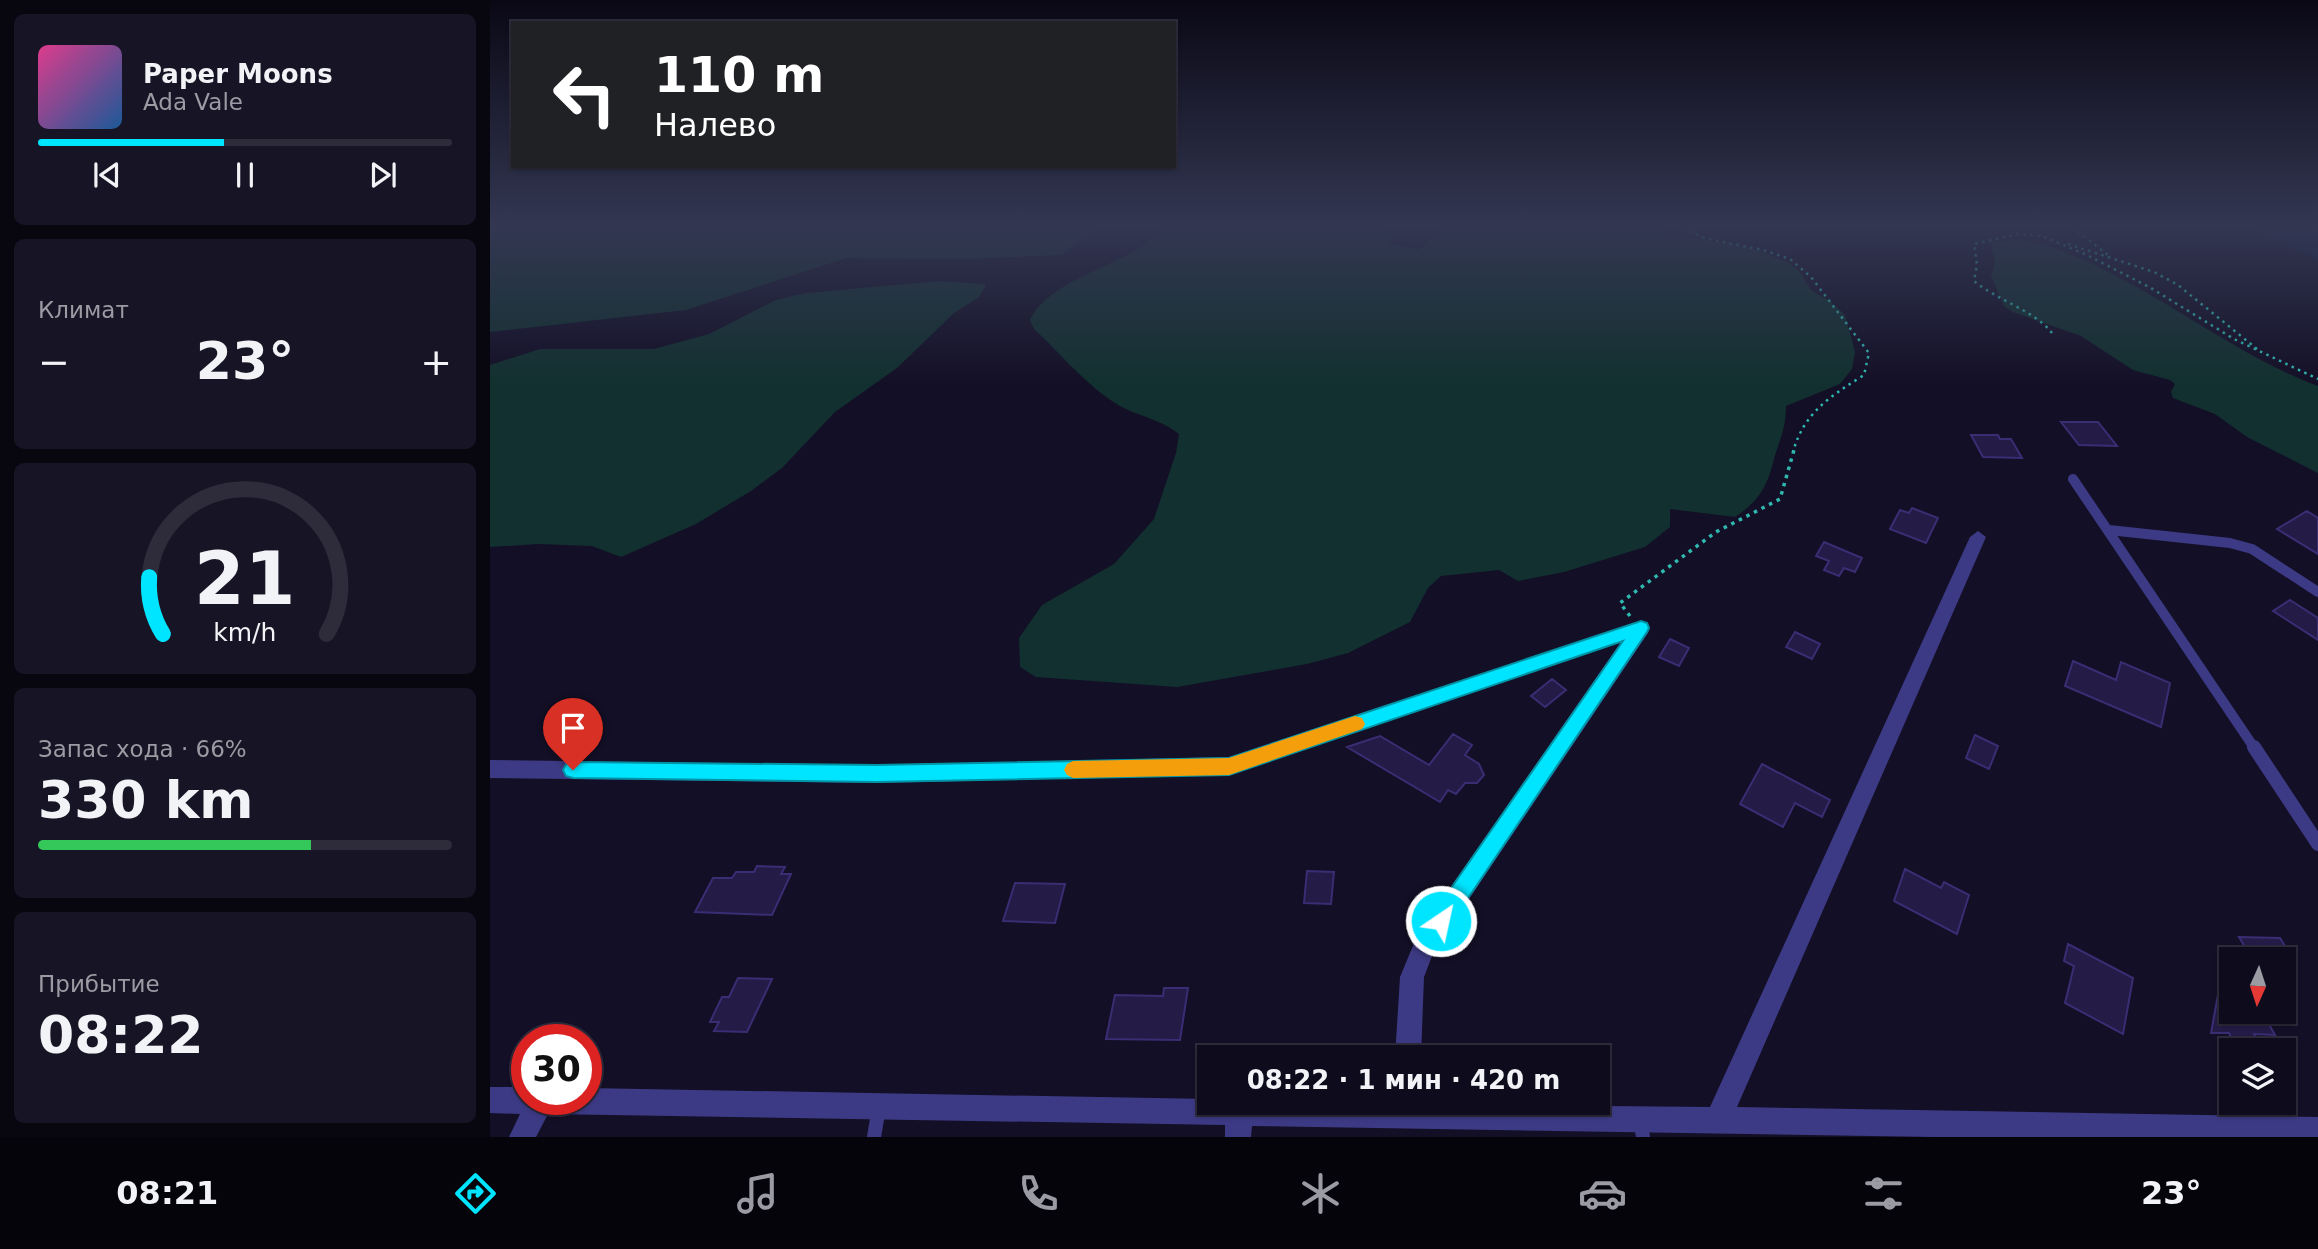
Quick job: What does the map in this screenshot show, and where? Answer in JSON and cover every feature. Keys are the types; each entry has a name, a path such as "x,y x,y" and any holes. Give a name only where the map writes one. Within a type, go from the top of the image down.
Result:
{"street":[{"path":"1718,1121 1978,537"},
{"path":"490,769 877,774 1229,766 1641,628"},
{"path":"1409,1045 1412,977 1425,944 1641,628"},
{"path":"490,1100 511,1100"},
{"path":"602,1102 879,1107 1238,1125 1343,1115"},
{"path":"522,1137 534,1115"},
{"path":"1481,1115 1642,1128 1718,1121 2035,1131 2318,1130"}],"lane":[{"path":"2074,479 2318,844"},
{"path":"2109,530 2230,542 2252,549 2318,592"},
{"path":"874,1137 879,1107"}],"path":[{"path":"1641,628 1620,603 1716,532 1780,499 1798,434 1822,402 1864,375 1869,353 1812,278"},
{"path":"1974,278 1973,281 1991,295 2045,324 2052,333"},
{"path":"2132,278 2263,354 2318,379"},
{"path":"2165,278 2178,285 2263,354"}],"green space":[{"path":"490,278 784,278 686,310 490,332"},
{"path":"1080,278 1804,278 1811,290 1830,301 1845,315 1855,352 1852,369 1840,384 1786,406 1782,433 1765,485 1751,505 1735,517 1670,509 1670,527 1645,547 1564,572 1518,581 1499,570 1441,576 1428,588 1410,622 1348,653 1307,664 1177,687 1036,677 1020,667 1019,638 1042,605 1114,564 1154,519 1176,453 1179,434 1104,395 1034,329 1030,320 1038,307"},
{"path":"1992,278 2118,278 2141,290 2240,349 2318,386 2318,473 2247,437 2215,414 2173,398 2171,392 2175,384 2170,380 2133,370 2081,336 2013,312 2004,306"},
{"path":"939,281 985,284 985,287 979,297 954,313 897,368 835,412 782,468 751,491 696,524 621,557 592,546 538,544 490,547 490,365 540,349 654,349 709,334 776,300 806,293"}],"building":[{"path":"2061,422 2098,422 2117,446 2079,445"},
{"path":"1971,435 1998,435 2000,439 2011,439 2022,458 1983,457"},
{"path":"1912,508 1938,518 1926,543 1890,529 1900,510 1909,513"},
{"path":"2307,511 2318,518 2318,554 2277,529"},
{"path":"1824,542 1862,558 1855,572 1844,568 1839,576 1824,570 1829,561 1816,556"},
{"path":"2290,600 2318,618 2318,640 2273,611"},
{"path":"1795,632 1820,644 1812,659 1786,647"},
{"path":"1670,639 1689,648 1679,666 1659,657"},
{"path":"2073,661 2116,680 2121,662 2170,683 2161,727 2065,686"},
{"path":"1552,679 1566,690 1545,707 1531,696"},
{"path":"1453,734 1472,745 1465,755 1479,764 1484,775 1477,783 1465,783 1456,794 1448,790 1440,802 1347,747 1380,736 1429,765"},
{"path":"1975,735 1998,746 1989,769 1966,758"},
{"path":"1762,764 1830,800 1822,817 1795,803 1783,827 1740,804"},
{"path":"757,866 785,867 781,874 791,874 772,915 695,912 713,878 732,878 736,872 754,872"},
{"path":"1905,869 1941,888 1944,882 1969,895 1957,934 1894,901"},
{"path":"1307,871 1334,872 1331,904 1304,903"},
{"path":"1015,883 1065,884 1055,923 1003,921"},
{"path":"2239,937 2280,938 2286,947 2245,947"},
{"path":"2068,944 2133,978 2123,1034 2065,1003 2074,966 2064,961"},
{"path":"738,978 772,979 747,1032 714,1031 719,1022 710,1022 722,997 729,997"},
{"path":"1164,988 1188,988 1180,1040 1106,1039 1115,995 1163,996"},
{"path":"2219,989 2219,1024 2269,1024 2275,1035 2254,1034 2256,1038 2231,1038 2229,1033 2211,1033"}],"slow traffic":[{"path":"1073,770 1229,766 1355,724"}],"route":[{"path":"573,770 877,774 1229,766 1641,628 1441,921"}]}
